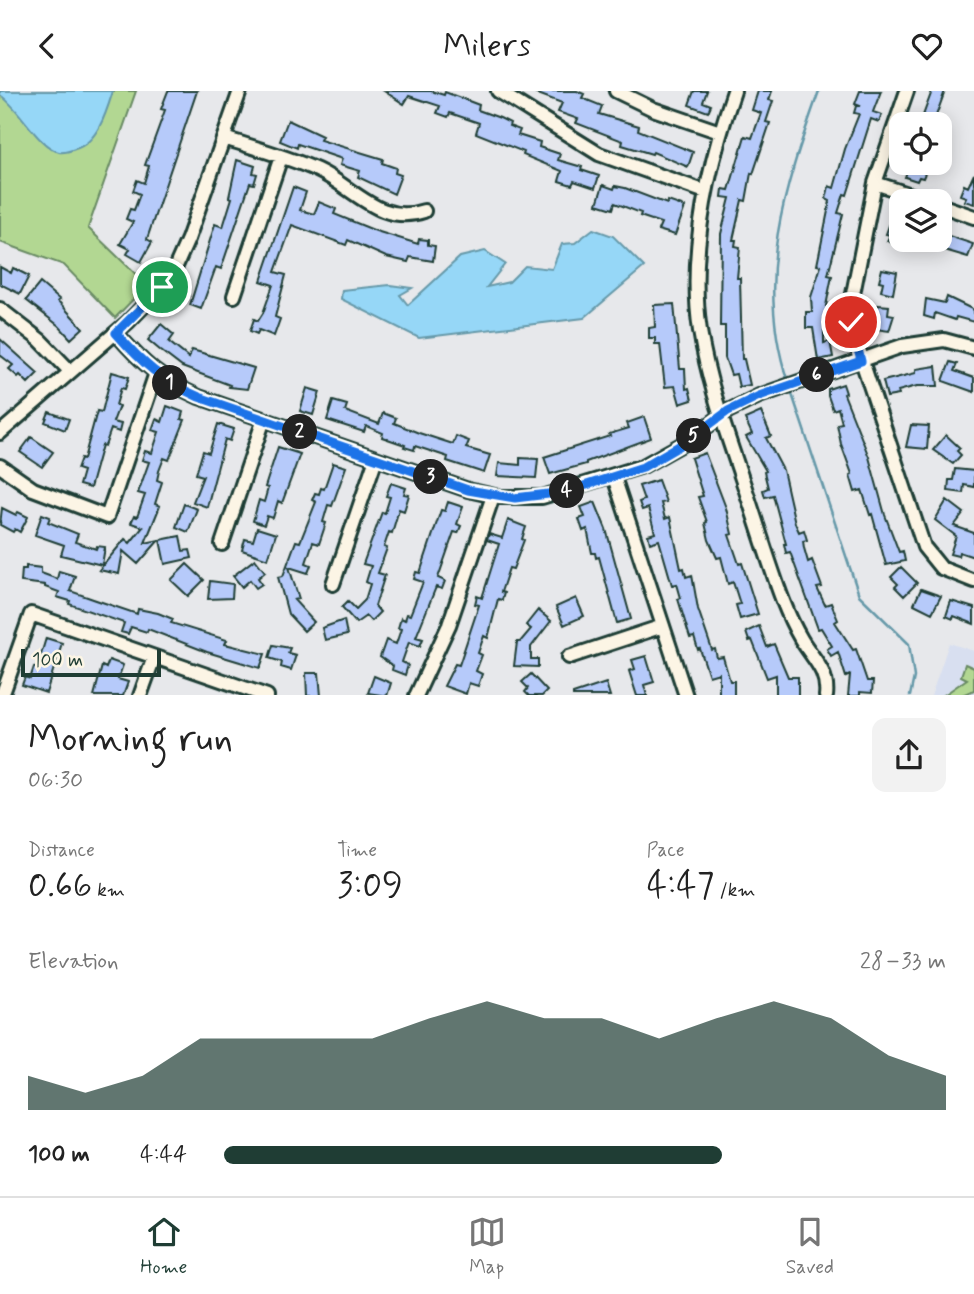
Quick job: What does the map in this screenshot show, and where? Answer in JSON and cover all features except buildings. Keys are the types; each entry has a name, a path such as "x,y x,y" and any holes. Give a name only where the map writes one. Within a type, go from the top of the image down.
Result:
{"street":[{"path":"0,433 149,302 176,266 240,91"},
{"path":"498,91 599,154 706,192"},
{"path":"616,91 653,109 720,132"},
{"path":"734,91 720,132 706,192 699,253 699,310 705,355 721,416 783,601 800,638 822,670 827,687 826,695"},
{"path":"906,91 875,183 851,311 854,339 924,547 941,568 974,581"},
{"path":"224,138 316,170 384,211 408,216 424,211"},
{"path":"234,296 281,157"},
{"path":"875,183 893,189"},
{"path":"952,209 974,217"},
{"path":"0,309 40,340 70,371"},
{"path":"116,333 141,361 156,373 199,397 493,496 542,496 614,477 659,459 721,416 775,390 920,341 944,340 974,348"},
{"path":"0,466 33,489 107,517 156,373"},
{"path":"222,544 264,419"},
{"path":"333,584 376,458"},
{"path":"614,477 686,695"},
{"path":"416,695 449,625 493,496"},
{"path":"2,695 31,614 267,695"},
{"path":"569,657 663,626"},
{"path":"140,695 154,657"}],"shaded area":[{"path":"949,643 974,651 974,695 931,695"}],"green space":[{"path":"0,91 136,91 88,228 147,285 115,318 64,265 0,242"},
{"path":"965,664 974,668 974,690 962,695 944,695 967,679 961,676"}],"water":[{"path":"0,91 113,91 100,125 90,140 83,146 59,152 51,149 36,135 0,95"},
{"path":"593,229 613,236 644,267 584,318 419,338 341,299 342,290 390,285 412,288 400,295 408,305 460,257 485,251 505,264 487,287 509,282 525,266 552,269 562,244 575,243"}],"waterway":[{"path":"788,382 778,344 774,271 785,199 819,91"},
{"path":"790,388 859,595 909,644 914,677 910,695"}],"route":[{"path":"162,287 116,333 141,361 164,380 199,397 468,490 515,498 565,492 643,467 686,442 728,411 759,396 861,361 851,322"}]}
